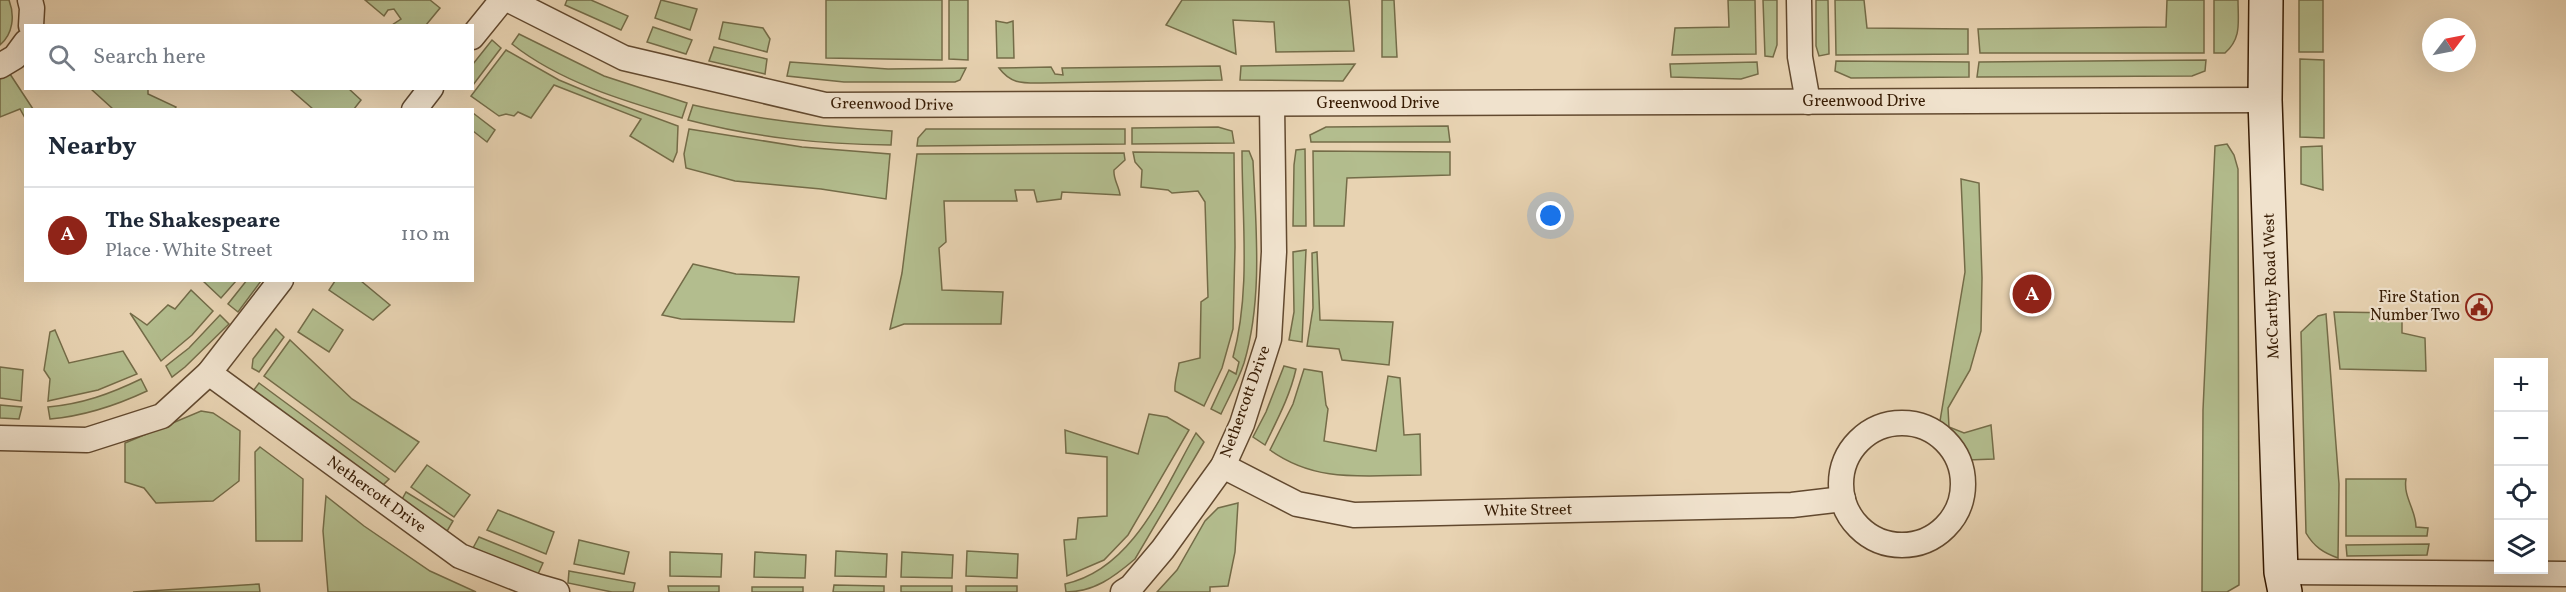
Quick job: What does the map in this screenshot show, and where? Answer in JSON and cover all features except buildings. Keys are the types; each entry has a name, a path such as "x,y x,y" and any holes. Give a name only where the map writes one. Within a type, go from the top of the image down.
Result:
{"street":[{"path":"30,0 31,24"},
{"path":"474,35 502,0"},
{"name":"Greenwood Drive","path":"509,0 624,58 825,105 2265,100"},
{"path":"1799,0 1800,57 1808,102"},
{"name":"McCarthy Road West","path":"2266,0 2265,100 2281,585"},
{"path":"0,66 15,57 24,45"},
{"path":"416,108 429,90"},
{"name":"Nethercott Drive","path":"1123,592 1131,587 1163,549 1223,466 1242,424 1269,339 1274,252 1272,105"},
{"path":"0,438 87,440 162,416 209,373 279,282"},
{"name":"Nethercott Drive","path":"209,373 460,556 557,592"},
{"path":"1904,423 1930,430 1948,444 1961,468 1962,498 1949,524 1928,540 1908,545 1887,544 1868,535 1853,520 1843,499 1841,480 1846,459 1853,447 1869,433 1888,425 1904,423"},
{"name":"White Street","path":"1223,466 1297,504 1354,515 1792,505 1843,499"},
{"path":"2281,585 2566,574"}],"green space":[{"path":"0,0 9,0 12,24 8,36 0,45"},
{"path":"365,0 430,0 440,8 427,24 394,24 401,19 394,9 388,10 384,16"},
{"path":"567,0 591,0 628,16 621,30 565,5"},
{"path":"661,0 697,9 690,30 655,18"},
{"path":"826,0 942,0 942,60 826,58"},
{"path":"949,0 968,0 968,60 949,59"},
{"path":"1182,0 1349,0 1354,51 1276,52 1274,22 1233,20 1236,54 1166,25"},
{"path":"1382,0 1394,0 1397,57 1382,57"},
{"path":"1728,0 1755,0 1756,54 1672,55 1675,28 1729,27"},
{"path":"1763,0 1777,0 1777,45 1773,57 1765,56"},
{"path":"1816,0 1828,0 1829,54 1819,56 1816,46"},
{"path":"1835,0 1864,0 1867,28 1968,29 1968,54 1836,55"},
{"path":"2167,0 2204,0 2204,53 1980,53 1978,29 2166,27"},
{"path":"2214,0 2238,0 2237,35 2225,53 2214,53"},
{"path":"2299,0 2323,0 2323,52 2299,52"},
{"path":"996,21 1007,23 1013,21 1014,58 997,58"},
{"path":"723,22 763,28 770,39 767,52 719,39"},
{"path":"653,27 692,40 686,54 647,42"},
{"path":"519,34 604,76 687,103 682,118 638,105 572,80 512,44"},
{"path":"492,40 501,48 474,84 474,63"},
{"path":"714,47 767,59 765,74 709,61"},
{"path":"506,50 559,80 678,126 677,152 673,162 630,136 641,119 554,85 531,118 518,112 514,116 506,114 499,116 471,96"},
{"path":"2300,59 2324,60 2324,138 2300,137"},
{"path":"2206,60 2205,71 2192,76 1977,77 1979,62"},
{"path":"1836,61 1969,62 1969,77 1851,78 1835,71"},
{"path":"790,62 888,69 966,68 960,80 955,82 844,82 787,76"},
{"path":"1757,62 1758,74 1741,79 1671,77 1670,64"},
{"path":"1355,64 1343,81 1240,80 1241,66"},
{"path":"1220,66 1222,80 1041,83 1017,82 999,68 1051,67 1055,74 1063,75 1062,68"},
{"path":"10,74 32,108 24,108 24,116 20,109 0,117 0,79"},
{"path":"92,90 148,90 148,94 176,107 175,108 112,108"},
{"path":"291,90 350,90 361,100 355,108 312,108"},
{"path":"693,105 792,122 892,131 891,145 764,136 714,126 688,120"},
{"path":"474,114 495,130 487,142 474,132"},
{"path":"1448,126 1450,142 1311,142 1310,135 1326,127"},
{"path":"1218,127 1232,131 1234,143 1132,144 1132,128"},
{"path":"689,129 802,147 890,154 886,199 821,189 735,181 686,168 684,154"},
{"path":"926,129 1125,129 1125,144 917,146 918,138"},
{"path":"2227,144 2234,155 2238,169 2239,585 2227,592 2202,592 2203,410 2215,146"},
{"path":"2322,146 2323,190 2301,184 2301,147"},
{"path":"1305,149 1306,226 1293,226 1296,150"},
{"path":"1242,151 1249,151 1253,161 1257,263 1254,314 1244,363 1221,414 1211,409 1229,370 1236,374 1239,362 1233,357 1239,332 1244,281"},
{"path":"1313,151 1450,152 1450,175 1347,178 1344,226 1314,226"},
{"path":"1133,152 1234,153 1233,329 1222,368 1204,406 1175,391 1175,388 1179,363 1200,358 1201,302 1208,297 1205,202 1198,191 1172,193 1168,190 1141,187 1142,170 1135,162"},
{"path":"1124,153 1125,160 1114,170 1120,195 1062,192 1061,199 1037,202 1034,190 1015,190 1017,201 944,201 946,242 939,248 942,290 1003,292 1001,324 904,324 890,329 902,273 917,154"},
{"path":"1961,179 1979,183 1981,331 1970,370 1948,408 1949,427 1964,433 1991,425 1994,459 1968,460 1956,443 1939,427 1965,272"},
{"path":"1306,250 1302,342 1289,340 1294,312 1293,252"},
{"path":"1317,252 1320,320 1393,322 1389,365 1342,360 1339,349 1307,346 1313,308 1312,253"},
{"path":"693,264 736,274 799,277 794,322 681,319 662,315"},
{"path":"204,282 235,282 221,298"},
{"path":"245,282 260,282 238,312 228,304"},
{"path":"334,282 362,282 390,305 373,320 329,290"},
{"path":"191,290 213,311 192,335 161,361 130,313 147,325 168,305 175,309"},
{"path":"313,309 343,330 329,352 298,332"},
{"path":"2334,312 2402,313 2402,333 2425,338 2426,371 2340,369"},
{"path":"2326,314 2339,484 2338,558 2320,549 2306,533 2301,332 2318,316"},
{"path":"220,315 229,324 172,377 166,366 189,348"},
{"path":"276,329 284,337 259,372 252,368 253,359"},
{"path":"55,330 69,363 123,351 137,374 98,390 48,401 50,379 44,370 50,332"},
{"path":"290,340 352,399 419,442 395,472 264,376"},
{"path":"1284,366 1296,369 1287,398 1265,445 1253,437 1266,412"},
{"path":"0,367 23,370 21,401 0,398"},
{"path":"1304,369 1322,372 1328,409 1324,441 1376,451 1388,376 1400,378 1404,435 1420,434 1421,475 1361,476 1324,473 1288,461 1270,450 1293,404"},
{"path":"141,379 147,391 88,413 50,419 48,407 96,398"},
{"path":"259,383 389,479 381,487 253,391"},
{"path":"0,405 22,407 19,419 0,418"},
{"path":"201,411 213,413 240,431 239,481 213,501 156,503 144,488 125,482 125,443"},
{"path":"1149,414 1167,417 1189,430 1128,535 1104,560 1067,576 1064,540 1076,539 1078,518 1107,516 1107,457 1066,453 1065,430 1138,454"},
{"path":"1196,433 1204,442 1135,559 1119,572 1095,586 1066,592 1065,584 1089,576 1110,562 1128,544 1159,501"},
{"path":"260,447 303,479 302,541 256,541 255,452"},
{"path":"427,465 470,495 454,517 411,487"},
{"path":"2346,479 2406,479 2406,492 2416,527 2428,528 2427,536 2346,536"},
{"path":"406,492 453,521 446,533 400,503"},
{"path":"326,496 364,526 430,571 476,592 328,592 323,531"},
{"path":"1238,503 1235,552 1228,586 1210,587 1210,592 1157,592 1177,570 1205,521 1218,508"},
{"path":"498,510 554,532 546,554 487,530"},
{"path":"479,537 543,563 538,574 473,548"},
{"path":"579,540 629,552 624,574 574,564"},
{"path":"2429,544 2427,555 2347,556 2346,545"},
{"path":"836,551 887,554 886,577 835,576"},
{"path":"967,551 1018,554 1017,578 966,576"},
{"path":"670,552 722,554 721,577 670,576"},
{"path":"755,552 806,555 805,578 754,577"},
{"path":"902,552 953,555 952,578 901,577"},
{"path":"569,571 635,583 633,592 612,592 568,583"},
{"path":"259,584 260,592 133,592"},
{"path":"834,585 884,586 884,592 833,592"},
{"path":"668,586 719,586 719,592 669,592"},
{"path":"901,586 952,586 952,592 901,592"},
{"path":"966,586 1017,586 1017,592 966,592"},
{"path":"752,587 803,587 803,592 752,592"}],"place":[{"name":"The Shakespeare","path":"2032,294"},
{"name":"Fire Station Number Two","path":"2479,307"}]}
